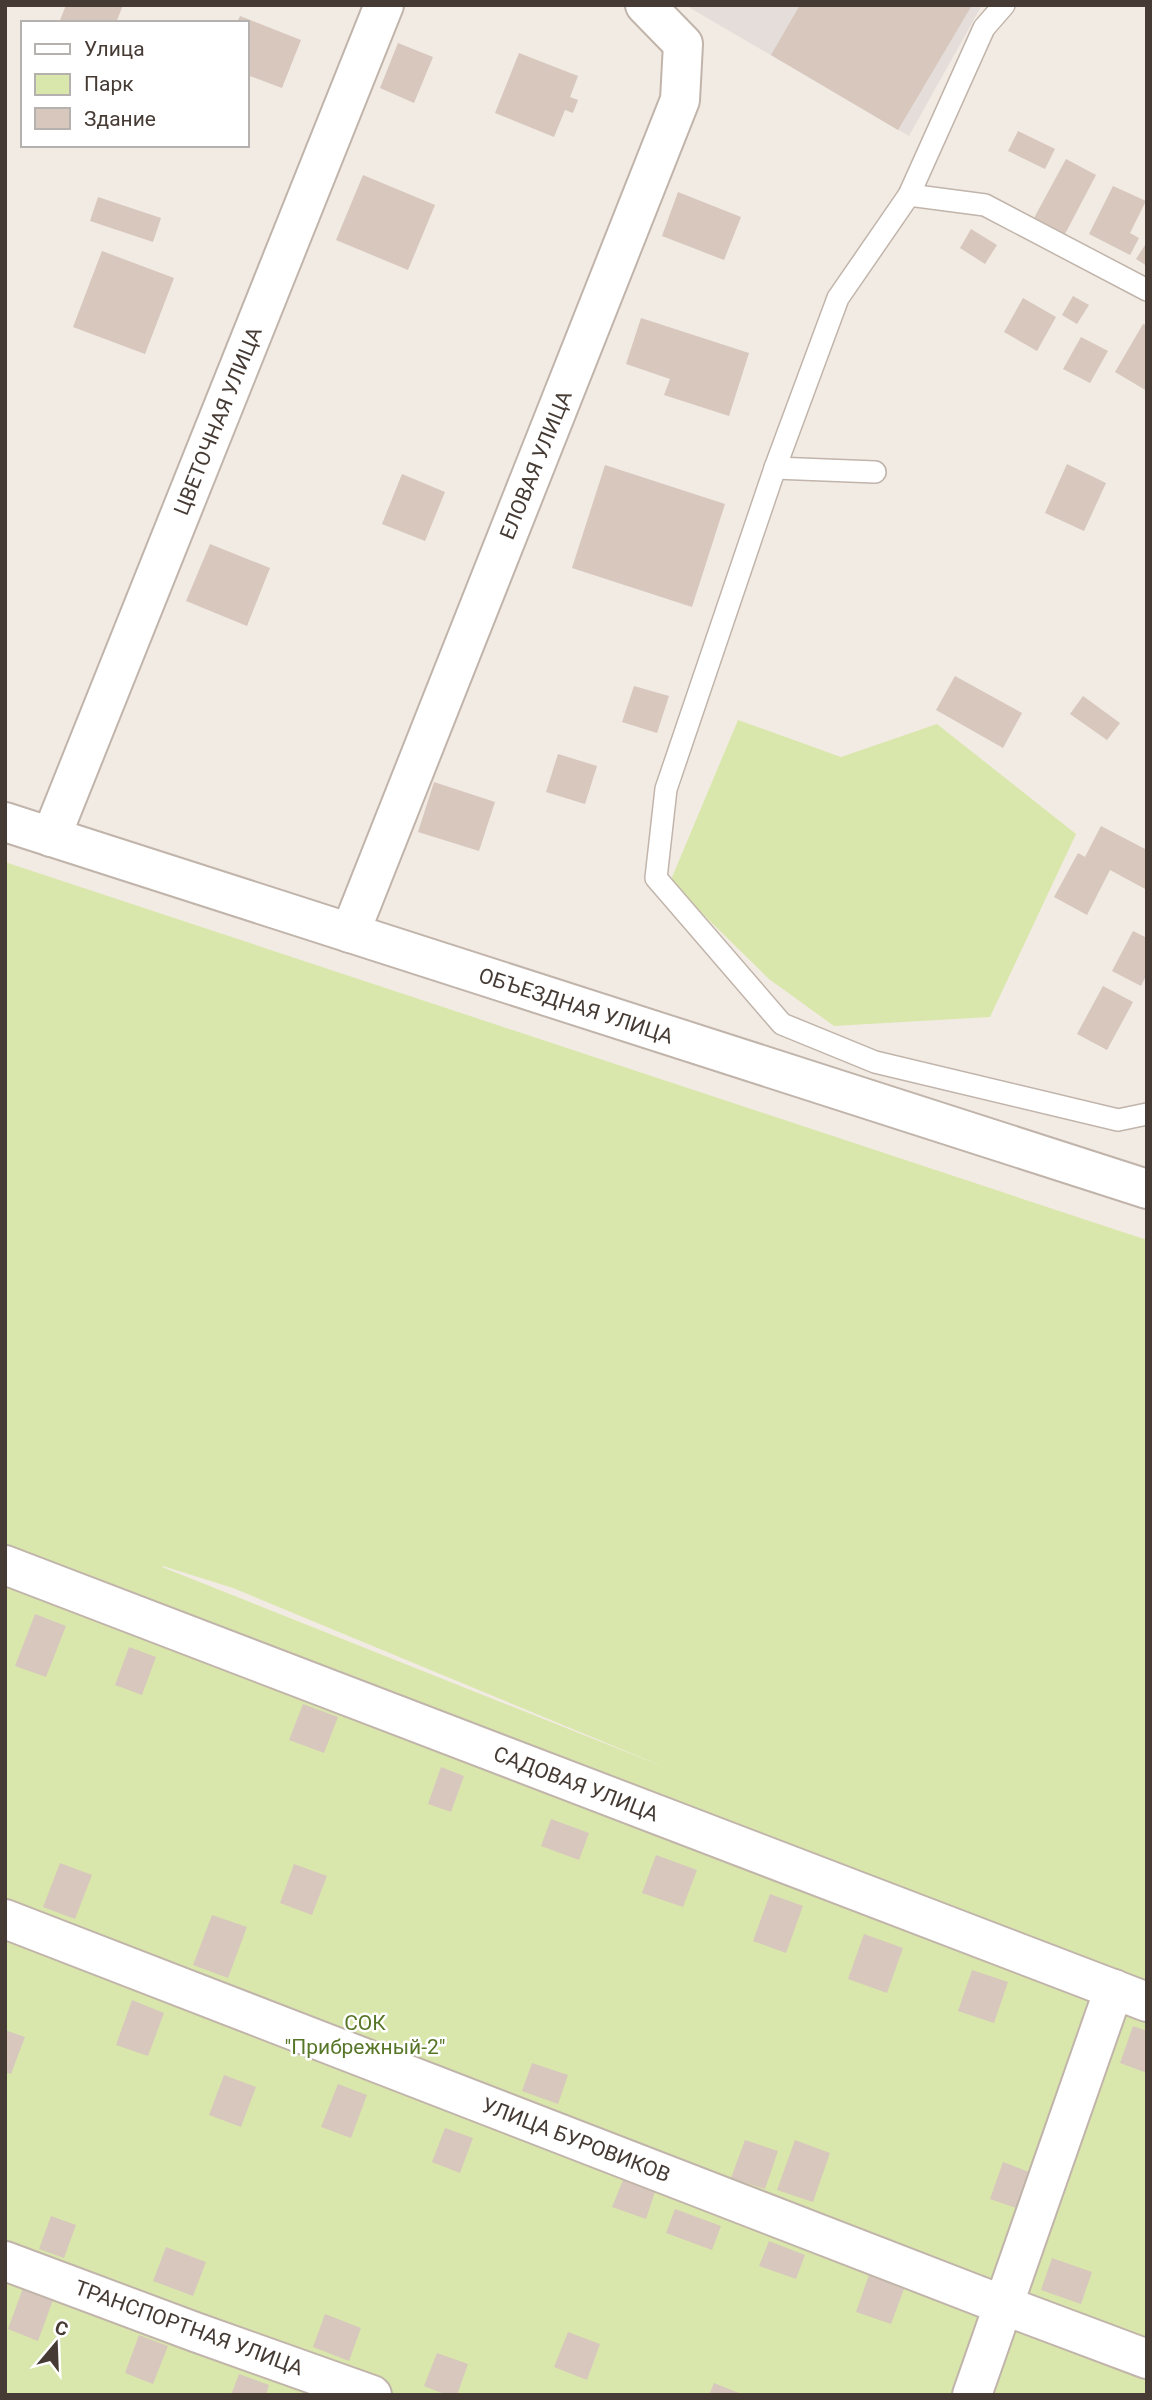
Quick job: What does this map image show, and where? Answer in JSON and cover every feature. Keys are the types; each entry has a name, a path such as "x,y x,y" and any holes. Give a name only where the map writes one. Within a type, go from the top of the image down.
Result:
{"street":[{"name":"ЦВЕТОЧНАЯ УЛИЦА","path":"51,837 384,5"},
{"name":"ЕЛОВАЯ УЛИЦА","path":"350,933 680,100 683,44 645,5"},
{"name":"ОБЪЕЗДНАЯ УЛИЦА","path":"5,822 1147,1189"},
{"name":"САДОВАЯ УЛИЦА","path":"5,1565 1131,1996"},
{"name":"УЛИЦА БУРОВИКОВ","path":"5,1919 1147,2359"},
{"path":"972,2395 1003,2305 1131,1996"},
{"name":"ТРАНСПОРТНАЯ УЛИЦА","path":"5,2261 372,2395"}],"lane":[{"path":"1004,5 984,28 909,195 838,298 775,468 666,789 656,878 782,1024 875,1062 1118,1119 1147,1114"},
{"path":"909,195 985,205 1147,290"},
{"path":"775,468 875,472"}],"shaded area":[{"path":"685,5 982,5 909,136"}],"green space":[{"path":"738,720 841,757 937,724 1076,834 990,1017 834,1026 769,979 670,882"},
{"name":"СОК \"Прибрежный-2\"","path":"5,862 1147,1240 1147,2395 5,2395","holes":["162,1567 233,1588 669,1769"]}],"building":[{"path":"66,5 123,5 117,21 60,21"},
{"path":"800,5 972,5 898,130 771,55"},
{"path":"240,16 301,40 282,88 248,75 248,21 238,21"},
{"path":"398,43 433,57 414,103 380,88"},
{"path":"519,53 578,76 570,97 578,100 573,113 565,110 554,137 495,113"},
{"path":"1018,131 1055,149 1045,169 1008,151"},
{"path":"1066,159 1096,175 1065,234 1034,218"},
{"path":"363,175 435,205 408,270 336,240"},
{"path":"1113,186 1146,201 1130,233 1139,238 1130,255 1089,234"},
{"path":"678,192 741,217 724,260 662,236"},
{"path":"98,197 161,218 153,242 90,221"},
{"path":"971,229 997,245 985,264 960,248"},
{"path":"1147,242 1147,266 1136,259"},
{"path":"102,251 174,278 145,354 73,327"},
{"path":"1073,296 1089,305 1077,324 1062,315"},
{"path":"1023,298 1056,317 1037,351 1004,332"},
{"path":"641,318 749,353 729,416 664,395 670,379 626,364"},
{"path":"1143,324 1147,325 1147,391 1115,372"},
{"path":"1081,337 1108,351 1090,383 1063,369"},
{"path":"1067,464 1106,483 1084,531 1045,513"},
{"path":"605,465 725,504 692,607 572,568"},
{"path":"402,474 445,492 425,541 382,524"},
{"path":"210,544 270,568 247,626 186,601"},
{"path":"955,676 1022,713 1003,748 936,710"},
{"path":"634,686 669,696 657,733 622,722"},
{"path":"1083,696 1120,723 1107,740 1070,714"},
{"path":"558,754 597,766 585,804 546,792"},
{"path":"434,782 495,802 479,851 418,832"},
{"path":"1101,826 1147,850 1147,890 1110,870 1087,915 1054,897 1078,853 1085,857"},
{"path":"1133,931 1147,938 1147,974 1141,986 1112,971"},
{"path":"1103,986 1133,1002 1107,1050 1077,1034"},
{"path":"35,1614 66,1626 46,1677 15,1666"},
{"path":"129,1647 156,1657 142,1695 115,1685"},
{"path":"303,1704 338,1717 324,1753 289,1740"},
{"path":"441,1767 464,1776 451,1812 428,1804"},
{"path":"551,1819 589,1833 579,1860 541,1846"},
{"path":"656,1855 697,1870 683,1907 642,1893"},
{"path":"60,1863 92,1875 75,1919 43,1907"},
{"path":"294,1864 327,1876 312,1915 280,1903"},
{"path":"770,1894 803,1906 786,1953 753,1941"},
{"path":"212,1915 247,1927 228,1978 193,1965"},
{"path":"864,1934 903,1948 887,1993 848,1979"},
{"path":"972,1970 1008,1982 994,2023 958,2011"},
{"path":"132,2000 164,2013 148,2056 116,2045"},
{"path":"1133,2026 1147,2031 1147,2073 1120,2063"},
{"path":"5,2030 25,2037 11,2074 5,2072"},
{"path":"532,2063 568,2075 558,2104 522,2091"},
{"path":"224,2075 256,2087 241,2127 209,2115"},
{"path":"338,2084 367,2095 351,2138 321,2127"},
{"path":"445,2128 473,2138 460,2173 432,2162"},
{"path":"745,2140 778,2151 765,2189 731,2178"},
{"path":"795,2140 830,2153 813,2202 777,2190"},
{"path":"1003,2162 1029,2172 1016,2208 990,2199"},
{"path":"623,2180 655,2192 646,2219 612,2207"},
{"path":"675,2209 721,2226 712,2250 666,2233"},
{"path":"51,2216 76,2225 64,2258 39,2249"},
{"path":"769,2241 805,2255 796,2279 759,2266"},
{"path":"166,2247 206,2262 193,2296 153,2281"},
{"path":"1052,2258 1092,2272 1081,2304 1041,2290"},
{"path":"869,2275 904,2289 891,2324 856,2312"},
{"path":"23,2288 53,2300 38,2341 8,2329"},
{"path":"325,2314 361,2328 349,2361 313,2347"},
{"path":"568,2332 600,2344 587,2380 554,2367"},
{"path":"139,2335 168,2346 153,2384 125,2373"},
{"path":"437,2353 468,2364 457,2395 447,2395 424,2386"},
{"path":"239,2374 269,2385 266,2395 231,2395"},
{"path":"714,2383 744,2395 709,2395"}]}
